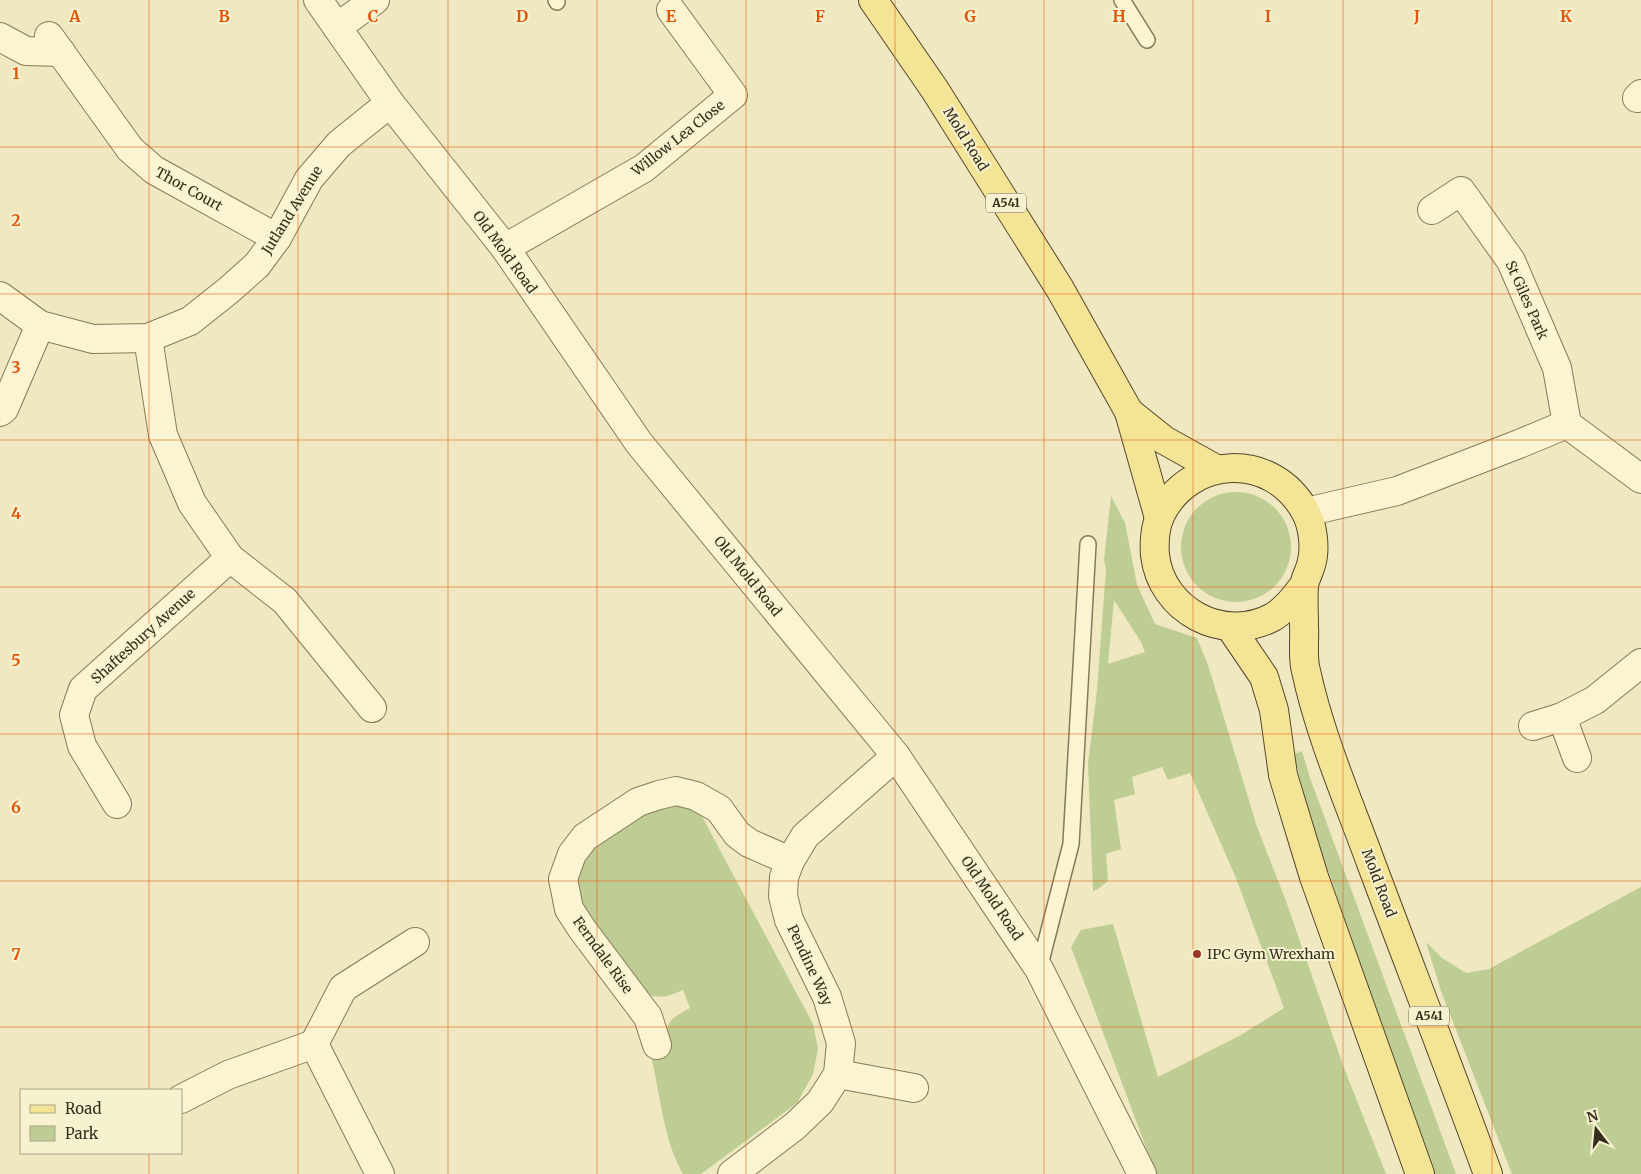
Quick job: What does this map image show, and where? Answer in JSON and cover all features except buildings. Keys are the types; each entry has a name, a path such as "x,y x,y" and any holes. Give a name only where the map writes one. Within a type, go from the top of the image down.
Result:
{"main road":[{"name":"Mold Road","path":"873,0 935,90 1060,289 1129,412 1159,518"},
{"name":"Mold Road","path":"1129,412 1164,440 1216,469"},
{"path":"1243,468 1268,475 1290,490 1306,512 1313,536 1313,561 1304,585 1291,603 1274,616 1252,625 1230,627 1206,622 1184,609 1167,591 1156,568 1154,542 1159,518 1179,490 1192,479 1216,469 1243,468"},
{"name":"Mold Road","path":"1304,585 1305,668 1321,723 1345,793 1488,1174"},
{"path":"1230,627 1264,676 1274,710 1283,775 1311,869 1420,1174"}],"street":[{"name":"Old Mold Road","path":"318,0 390,102 505,248 639,443 896,756 1040,969 1142,1174"},
{"path":"337,27 375,0"},
{"name":"Willow Lea Close","path":"505,248 644,168 733,95 671,10"},
{"name":"Thor Court","path":"0,37 26,51 55,44 130,149 154,170 277,238"},
{"name":"Jutland Avenue","path":"0,296 40,325 93,339 148,338 190,321 230,290 257,264 277,238 309,179 339,144 390,102"},
{"name":"St Giles Park","path":"1432,210 1461,191 1512,261 1557,368 1567,424"},
{"path":"0,412 4,408 40,325"},
{"path":"148,338 163,435 192,503 230,558 285,601 372,708"},
{"path":"1306,512 1397,491 1567,424 1641,479"},
{"name":"Shaftesbury Avenue","path":"117,804 82,746 74,715 83,689 230,558"},
{"path":"1533,726 1562,717 1595,700 1641,663"},
{"path":"1562,717 1577,758"},
{"name":"Pendine Way","path":"732,1174 796,1126 820,1102 838,1074 841,1042 826,997 790,920 782,896 784,877 790,861 805,836 896,756"},
{"name":"Ferndale Rise","path":"657,1045 648,1017 569,909 563,879 572,854 585,837 638,802 676,791 696,796 719,810 737,834 749,843 790,861"},
{"path":"182,1098 228,1075 314,1044 343,988 415,942"},
{"path":"314,1044 380,1174"},
{"path":"838,1074 914,1088"}],"lane":[{"path":"1122,0 1147,40"},
{"path":"1040,969 1071,844 1088,544"}],"green space":[{"path":"1236,492 1257,496 1275,508 1287,526 1291,547 1287,568 1275,586 1257,598 1236,602 1215,598 1197,586 1185,568 1181,547 1185,526 1197,508 1215,496"},
{"path":"1111,496 1125,523 1137,585 1155,624 1197,638 1208,665 1257,827 1286,901 1344,1068 1386,1174 1156,1174 1071,947 1081,930 1113,924 1158,1077 1241,1035 1284,1008 1236,878 1190,773 1168,780 1162,767 1132,777 1135,794 1114,800 1121,849 1106,854 1108,881 1093,891 1088,763 1097,691 1106,569 1104,560","holes":["1114,600 1141,642 1145,652 1108,664"]},
{"path":"1302,751 1310,778 1456,1174 1432,1174 1307,809 1294,754"},
{"path":"681,802 698,809 813,1024 818,1049 813,1074 797,1103 701,1174 683,1174 676,1161 667,1132 651,1057 668,1048 667,1033 669,1023 676,1016 690,1008 683,990 665,996 646,995 579,904 572,876 581,856 643,813"},
{"path":"1641,887 1641,1174 1512,1174 1441,991 1426,942 1442,958 1466,973 1489,969"}],"place":[{"name":"IPC Gym Wrexham","path":"1197,954"}]}
